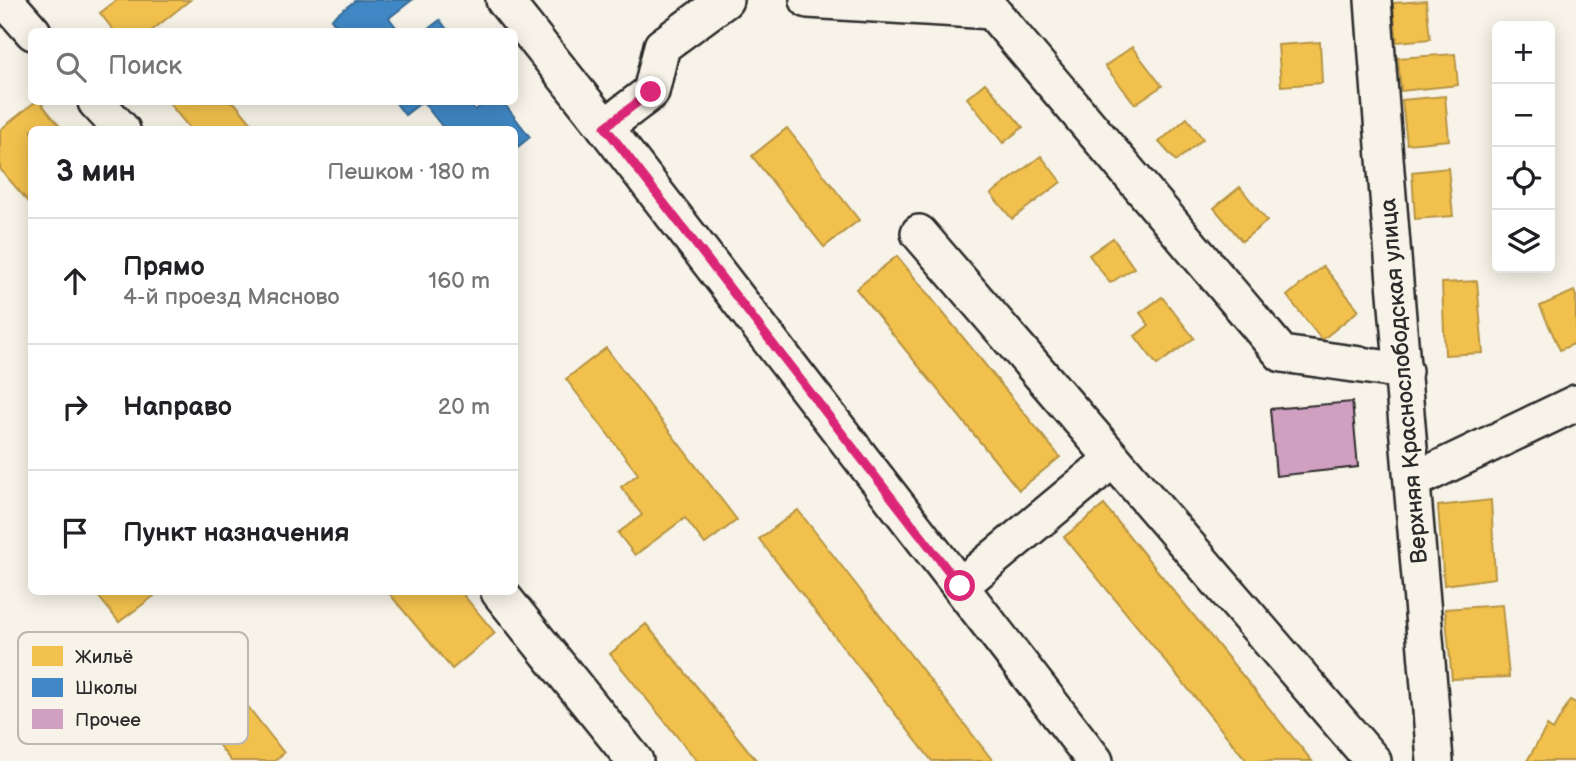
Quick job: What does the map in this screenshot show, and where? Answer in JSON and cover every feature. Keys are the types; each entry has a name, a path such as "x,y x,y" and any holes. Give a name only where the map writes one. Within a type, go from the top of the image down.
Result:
{"street":[{"path":"5,0 30,28"},
{"path":"504,0 1096,761"},
{"path":"605,127 651,92 662,46 725,0"},
{"path":"808,0 992,11 1282,354 1404,370"},
{"name":"Верхняя Краснослободская улица","path":"1373,0 1435,761"},
{"path":"99,105 118,126"},
{"path":"919,233 1373,761"},
{"path":"1413,481 1576,403"},
{"path":"960,586 1113,459"},
{"path":"501,595 635,761"}],"building: Жильё":[{"path":"117,0 190,0 155,28 112,28 100,13"},
{"path":"1426,1 1430,39 1397,42 1393,3"},
{"path":"1320,42 1322,83 1281,86 1278,45"},
{"path":"1132,47 1162,86 1135,104 1105,66"},
{"path":"1455,54 1458,85 1401,91 1398,58"},
{"path":"985,83 1023,127 1003,143 967,98"},
{"path":"1445,96 1449,140 1407,144 1402,100"},
{"path":"31,105 42,105 60,126 28,126 28,201 0,169 0,130"},
{"path":"170,105 236,105 254,126 188,126"},
{"path":"1187,118 1203,139 1176,161 1159,142"},
{"path":"787,128 859,220 824,247 752,156"},
{"path":"1041,156 1061,182 1012,219 991,194"},
{"path":"1448,168 1453,216 1415,219 1412,172"},
{"path":"1240,187 1267,221 1242,241 1214,208"},
{"path":"1113,238 1134,268 1110,283 1089,255"},
{"path":"897,256 1060,457 1019,490 856,289"},
{"path":"1323,266 1359,310 1322,340 1287,296"},
{"path":"1477,281 1483,353 1445,355 1442,283"},
{"path":"1574,291 1576,343 1560,350 1540,306"},
{"path":"1162,297 1194,338 1157,365 1135,336 1149,325 1140,313"},
{"path":"606,348 737,520 705,544 685,518 635,555 618,533 642,515 621,487 638,474 566,379"},
{"path":"1491,500 1495,578 1444,585 1438,506"},
{"path":"1104,505 1312,761 1247,761 1064,537"},
{"path":"798,510 993,761 932,761 759,539"},
{"path":"97,595 155,595 119,622"},
{"path":"390,595 463,595 495,633 452,669"},
{"path":"1502,605 1509,677 1452,679 1445,609"},
{"path":"646,624 757,761 697,761 610,654"},
{"path":"1570,700 1576,703 1576,761 1527,761 1547,726 1553,730"},
{"path":"248,707 284,753 274,761 231,761 218,744 248,744"}],"building: Школы":[{"path":"356,0 412,0 389,18 397,28 338,28 331,19"},
{"path":"440,20 446,28 429,28"},
{"path":"397,105 418,105 405,115"},
{"path":"425,105 471,105 475,110 482,105 505,105 530,137 518,147 518,126 442,126"}],"building: Прочее":[{"path":"1352,402 1358,467 1276,476 1270,409"}],"route":[{"path":"651,92 605,127 960,586"}]}
